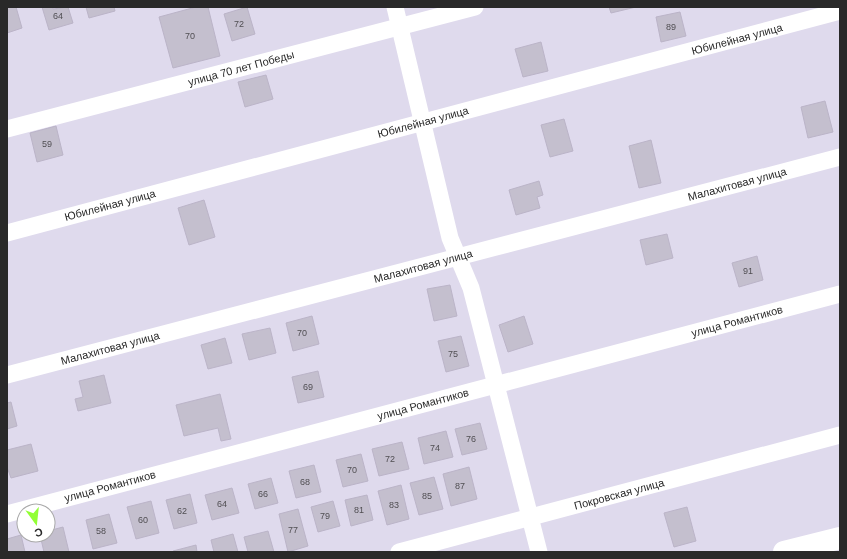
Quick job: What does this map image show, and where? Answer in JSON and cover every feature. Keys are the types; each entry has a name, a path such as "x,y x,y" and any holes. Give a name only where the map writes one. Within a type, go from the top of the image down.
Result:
{"main road":[{"path":"784,552 840,538"}],"street":[{"path":"395,7 421,123 450,238 468,278 539,552"},
{"name":"улица 70 лет Победы","path":"7,129 475,7"},
{"name":"Юбилейная улица","path":"7,233 840,12"},
{"name":"Малахитовая улица","path":"7,375 840,157"},
{"name":"улица Романтиков","path":"7,514 840,294"},
{"name":"Покровская улица","path":"399,552 840,435"}],"building":[{"path":"7,7 16,7 22,28 7,33"},
{"path":"42,7 53,7 53,9 68,7 73,23 49,30"},
{"path":"86,7 114,7 115,11 89,18"},
{"path":"196,7 208,7 220,56 173,68 159,17"},
{"path":"247,7 255,34 232,41 224,14"},
{"path":"609,7 636,7 611,13"},
{"path":"680,12 686,36 661,42 656,17"},
{"path":"541,42 548,71 523,77 515,49"},
{"path":"266,75 273,99 245,107 238,82"},
{"path":"825,101 833,132 808,138 801,107"},
{"path":"564,119 573,151 550,157 541,125"},
{"path":"56,126 63,155 37,162 30,133"},
{"path":"651,140 661,183 639,188 629,146"},
{"path":"539,181 543,195 537,197 540,208 516,215 509,190"},
{"path":"204,200 215,237 189,245 178,208"},
{"path":"667,234 673,258 646,265 640,240"},
{"path":"757,256 763,280 739,287 732,263"},
{"path":"450,285 457,316 434,321 427,289"},
{"path":"312,316 319,344 293,351 286,323"},
{"path":"524,316 533,344 508,352 499,325"},
{"path":"270,328 276,353 249,360 242,334"},
{"path":"461,336 469,366 446,372 438,341"},
{"path":"225,338 232,363 208,369 201,345"},
{"path":"318,371 324,397 298,403 292,377"},
{"path":"104,375 111,403 78,411 75,399 83,397 79,381"},
{"path":"220,394 231,439 221,441 218,428 184,436 176,405"},
{"path":"11,402 17,426 7,429 7,403"},
{"path":"480,423 487,449 462,455 455,429"},
{"path":"446,431 453,457 424,464 418,438"},
{"path":"402,442 409,469 379,476 372,449"},
{"path":"31,444 38,471 11,478 7,467 7,450"},
{"path":"361,454 368,481 343,487 336,460"},
{"path":"314,465 321,492 296,498 289,471"},
{"path":"469,467 477,499 451,506 443,474"},
{"path":"434,477 443,509 419,515 410,483"},
{"path":"271,478 278,503 255,509 248,484"},
{"path":"401,485 409,519 387,525 378,491"},
{"path":"232,488 239,513 212,520 205,495"},
{"path":"190,494 197,523 174,529 166,500"},
{"path":"367,495 373,520 351,526 345,500"},
{"path":"151,501 159,533 136,539 127,507"},
{"path":"333,501 340,526 318,532 311,507"},
{"path":"687,507 696,541 674,547 664,513"},
{"path":"298,509 308,546 288,552 279,514"},
{"path":"109,514 117,543 93,549 86,520"},
{"path":"63,527 69,552 44,552 42,543 56,543 56,529"},
{"path":"268,531 274,552 248,552 244,537"},
{"path":"233,534 238,552 214,552 211,540"},
{"path":"16,536 16,543 23,543 25,552 7,552 7,539"},
{"path":"196,545 197,552 173,551"}]}
